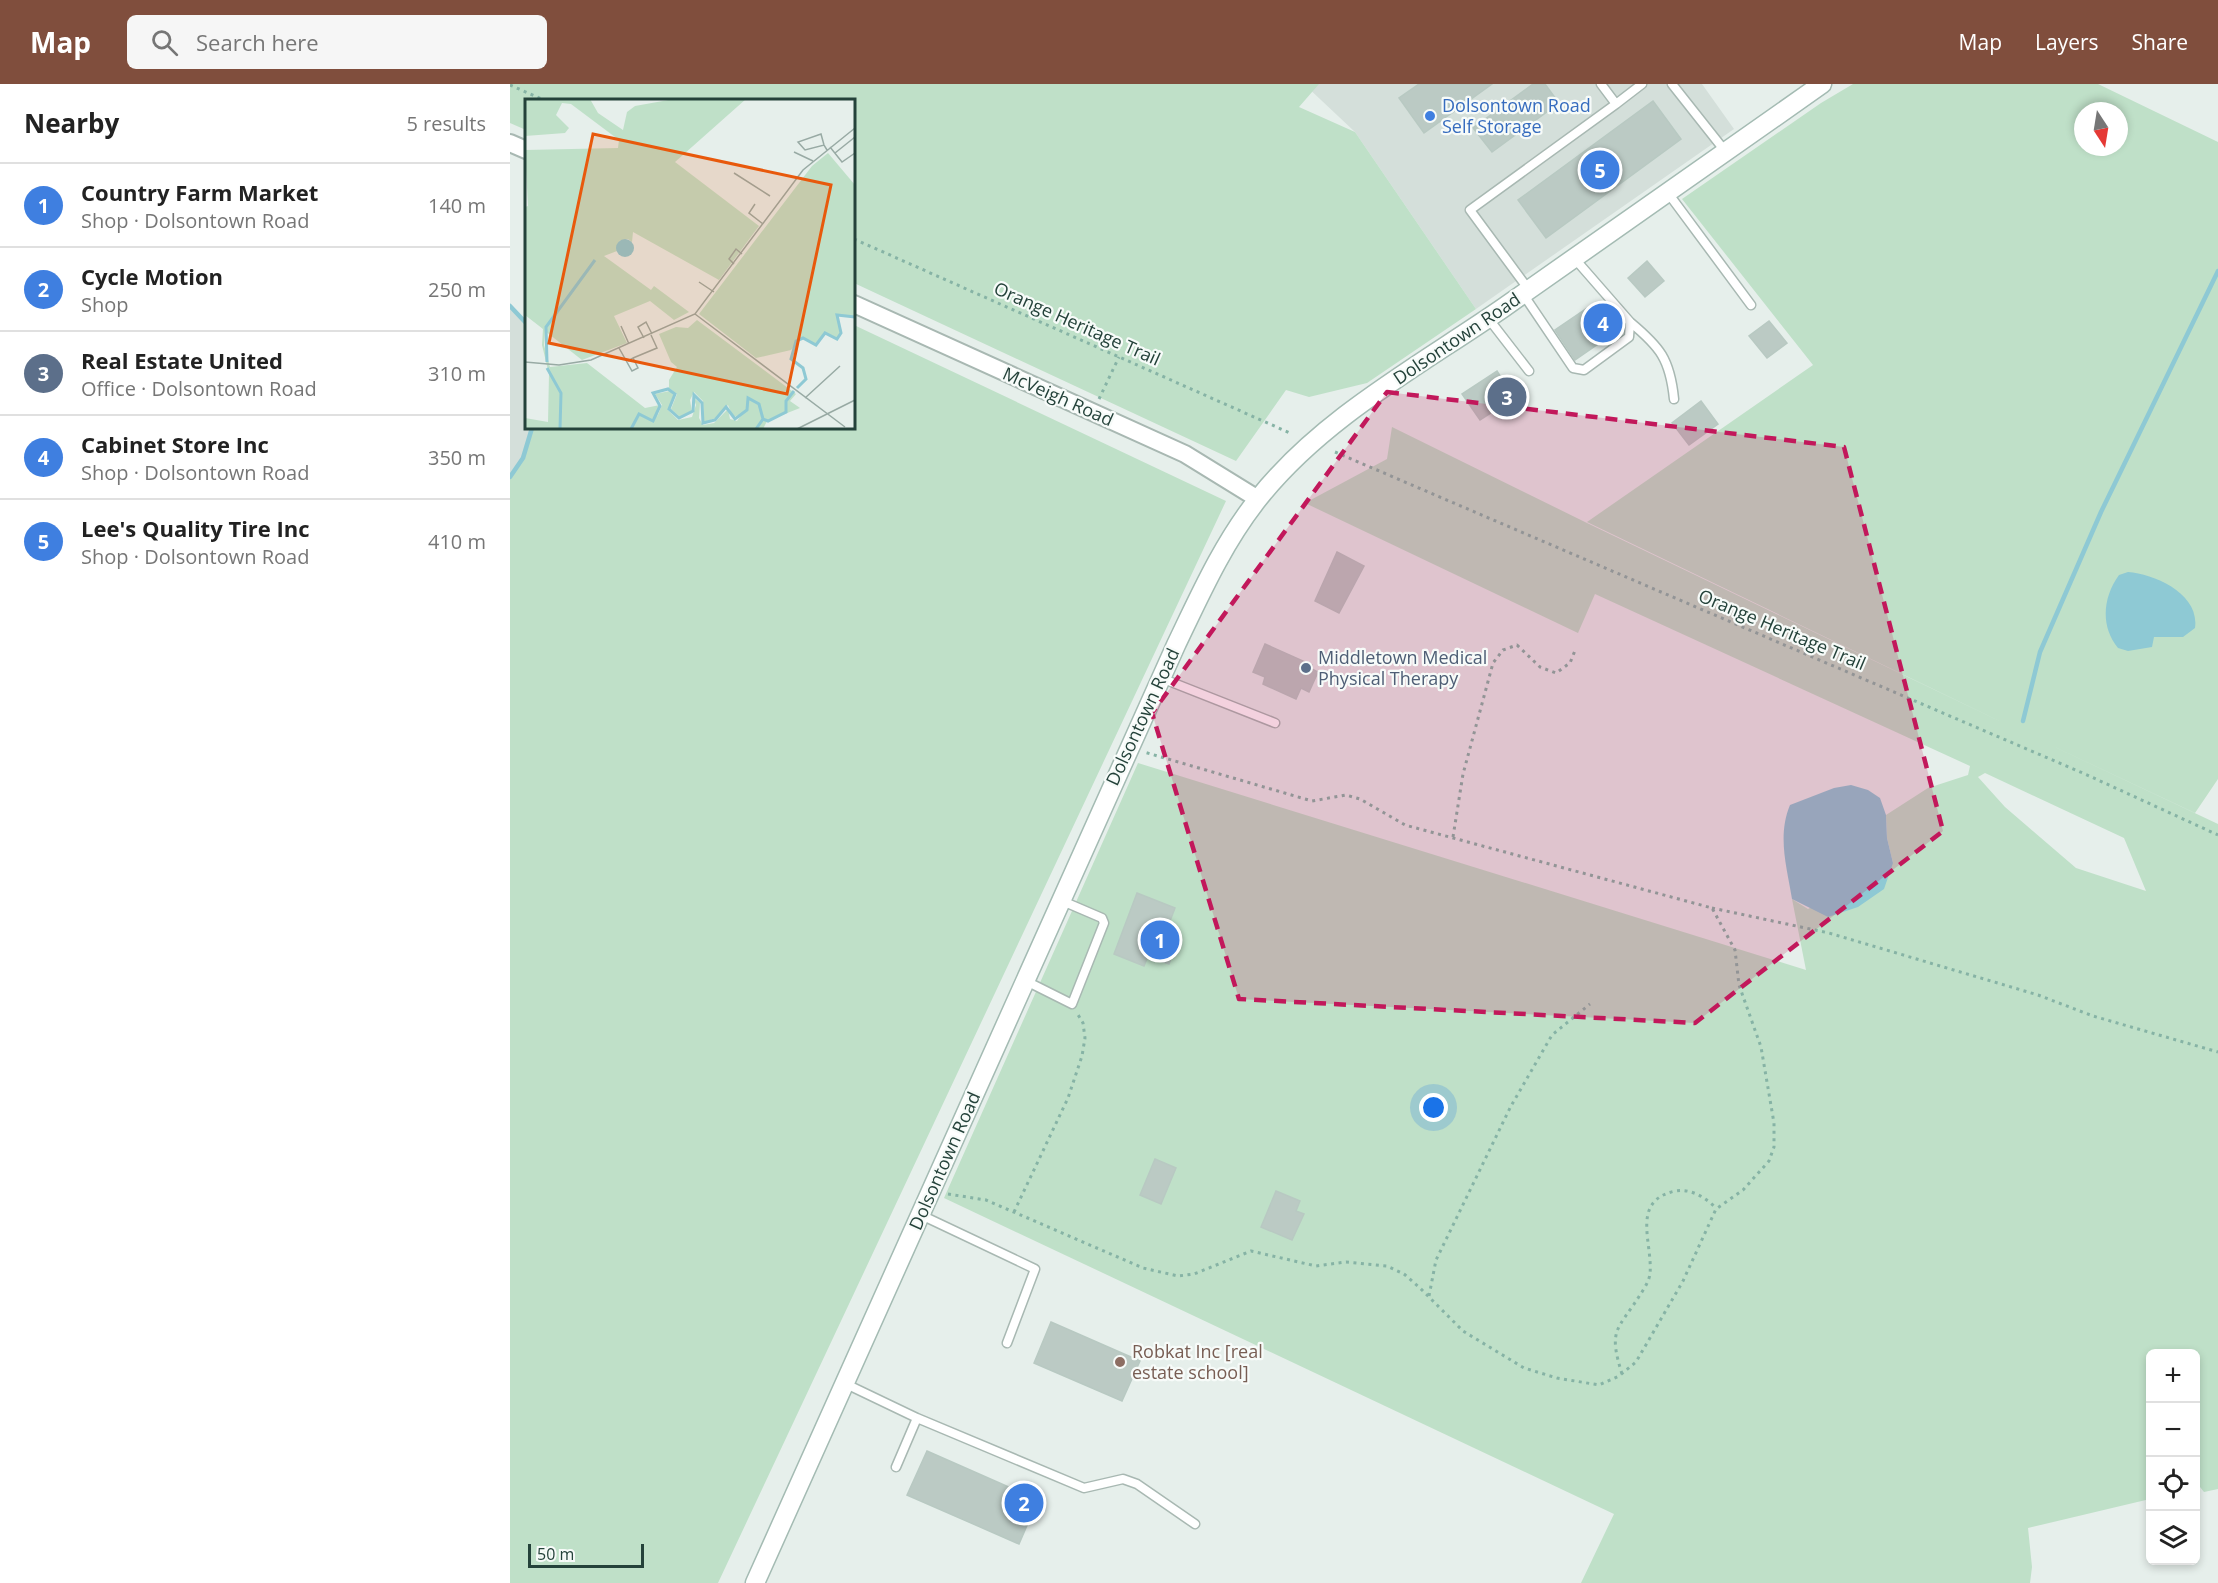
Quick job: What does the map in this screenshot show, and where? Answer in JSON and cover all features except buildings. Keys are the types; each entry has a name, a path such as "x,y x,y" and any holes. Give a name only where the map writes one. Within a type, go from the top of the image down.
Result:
{"street":[{"name":"Dolsontown Road","path":"755,1583 932,1192 1059,900 1161,677 1212,572 1258,499 1289,465 1351,412 1575,259 1821,84"},
{"path":"510,143 525,150"},
{"name":"McVeigh Road","path":"855,304 1185,454 1258,499"}],"lane":[{"path":"1601,84 1616,104"},
{"path":"1630,322 1629,337 1584,370 1573,368 1526,292 1470,210 1642,84"},
{"path":"1672,84 1726,151"},
{"path":"1668,192 1751,305"},
{"path":"1575,259 1630,322 1657,344 1672,375 1674,399"},
{"path":"1488,318 1529,372"},
{"path":"1161,677 1275,723"},
{"path":"1024,980 1072,1004 1104,923 1102,918 1059,900"},
{"path":"921,1215 1035,1269 1006,1343"},
{"path":"846,1384 917,1418 1084,1488 1123,1479 1137,1484 1195,1524"},
{"path":"896,1467 917,1418"}],"path":[{"path":"510,85 542,99"},
{"name":"Orange Heritage Trail","path":"855,238 1290,433"},
{"path":"1092,412 1119,357"},
{"name":"Orange Heritage Trail","path":"1335,452 2085,774 2218,835"},
{"path":"1453,837 1463,774 1493,663 1503,650 1517,645 1540,667 1556,673 1564,670 1570,663 1576,648"},
{"path":"1129,747 1312,801 1346,795 1360,799 1405,825 1712,908 1829,933 2218,1052"},
{"path":"932,1192 986,1200 1143,1268 1178,1276 1194,1274 1251,1251 1316,1266 1346,1262 1387,1266 1404,1274 1463,1331 1524,1368 1557,1378 1599,1385 1622,1374 1636,1362 1662,1320 1716,1209 1743,1190 1769,1161 1774,1147 1774,1123 1761,1047 1739,985 1735,950 1712,908"},
{"path":"1014,1212 1068,1098 1082,1056 1085,1038 1083,1023 1072,1004"},
{"path":"1429,1296 1439,1253 1510,1106 1552,1035 1590,1004"},
{"path":"1622,1374 1615,1351 1616,1328 1645,1288 1650,1274 1646,1223 1650,1207 1660,1196 1677,1191 1693,1192 1708,1200 1716,1209"}],"highlighted area":[{"path":"1387,392 1844,447 1943,831 1695,1023 1239,999 1152,713"}],"shaded area":[{"path":"1304,84 1702,84 1734,129 1476,309 1355,132"},
{"path":"510,306 525,322 525,429 532,429 523,458 510,477"}],"green space":[{"path":"510,84 1319,84 1299,107 1355,132 1476,309 1367,383 1309,397 1286,390 1236,461 855,283 855,99 525,99 525,130 510,123"},
{"path":"1853,84 2098,84 2218,142 2218,779 2195,813 2025,733 2218,824 2218,1489 2204,1492 2200,1487 2200,1349 2146,1349 2146,1500 2028,1528 2032,1567 2030,1583 1581,1583 1614,1514 944,1198 1138,763 1806,970 1792,899 1808,909 1893,863 1887,838 1886,815 1928,788 1968,775 1970,766 1595,594 1578,633 1305,503 1387,459 1392,427 1587,523 2012,727 1587,522 1813,365 1682,199 1821,103","holes":["1985,773 2124,838 2146,891 2076,868 2005,807 1978,777"]},
{"path":"855,325 1226,501 718,1583 510,1583 510,477 523,458 532,429 855,429"}],"water":[{"path":"2128,572 2151,577 2174,588 2190,605 2195,616 2195,628 2183,637 2154,637 2152,647 2128,651 2118,648 2108,630 2107,602 2119,575"},
{"path":"1851,785 1868,790 1880,798 1886,815 1887,838 1893,863 1884,889 1858,907 1828,917 1792,899 1784,852 1784,828 1790,805 1834,788"}],"waterway":[{"path":"2023,721 2040,652 2101,512 2218,271"},
{"path":"510,306 525,322"},
{"path":"510,477 523,458 532,429"}],"place":[{"name":"Dolsontown Road Self Storage","path":"1430,116"},
{"name":"Lee's Quality Tire Inc","path":"1600,170"},
{"name":"Cabinet Store Inc","path":"1603,323"},
{"name":"Real Estate United","path":"1507,397"},
{"name":"Middletown Medical Physical Therapy","path":"1306,668"},
{"name":"Country Farm Market","path":"1160,940"},
{"name":"Robkat Inc [real estate school]","path":"1120,1362"},
{"name":"Cycle Motion","path":"1024,1503"}]}
